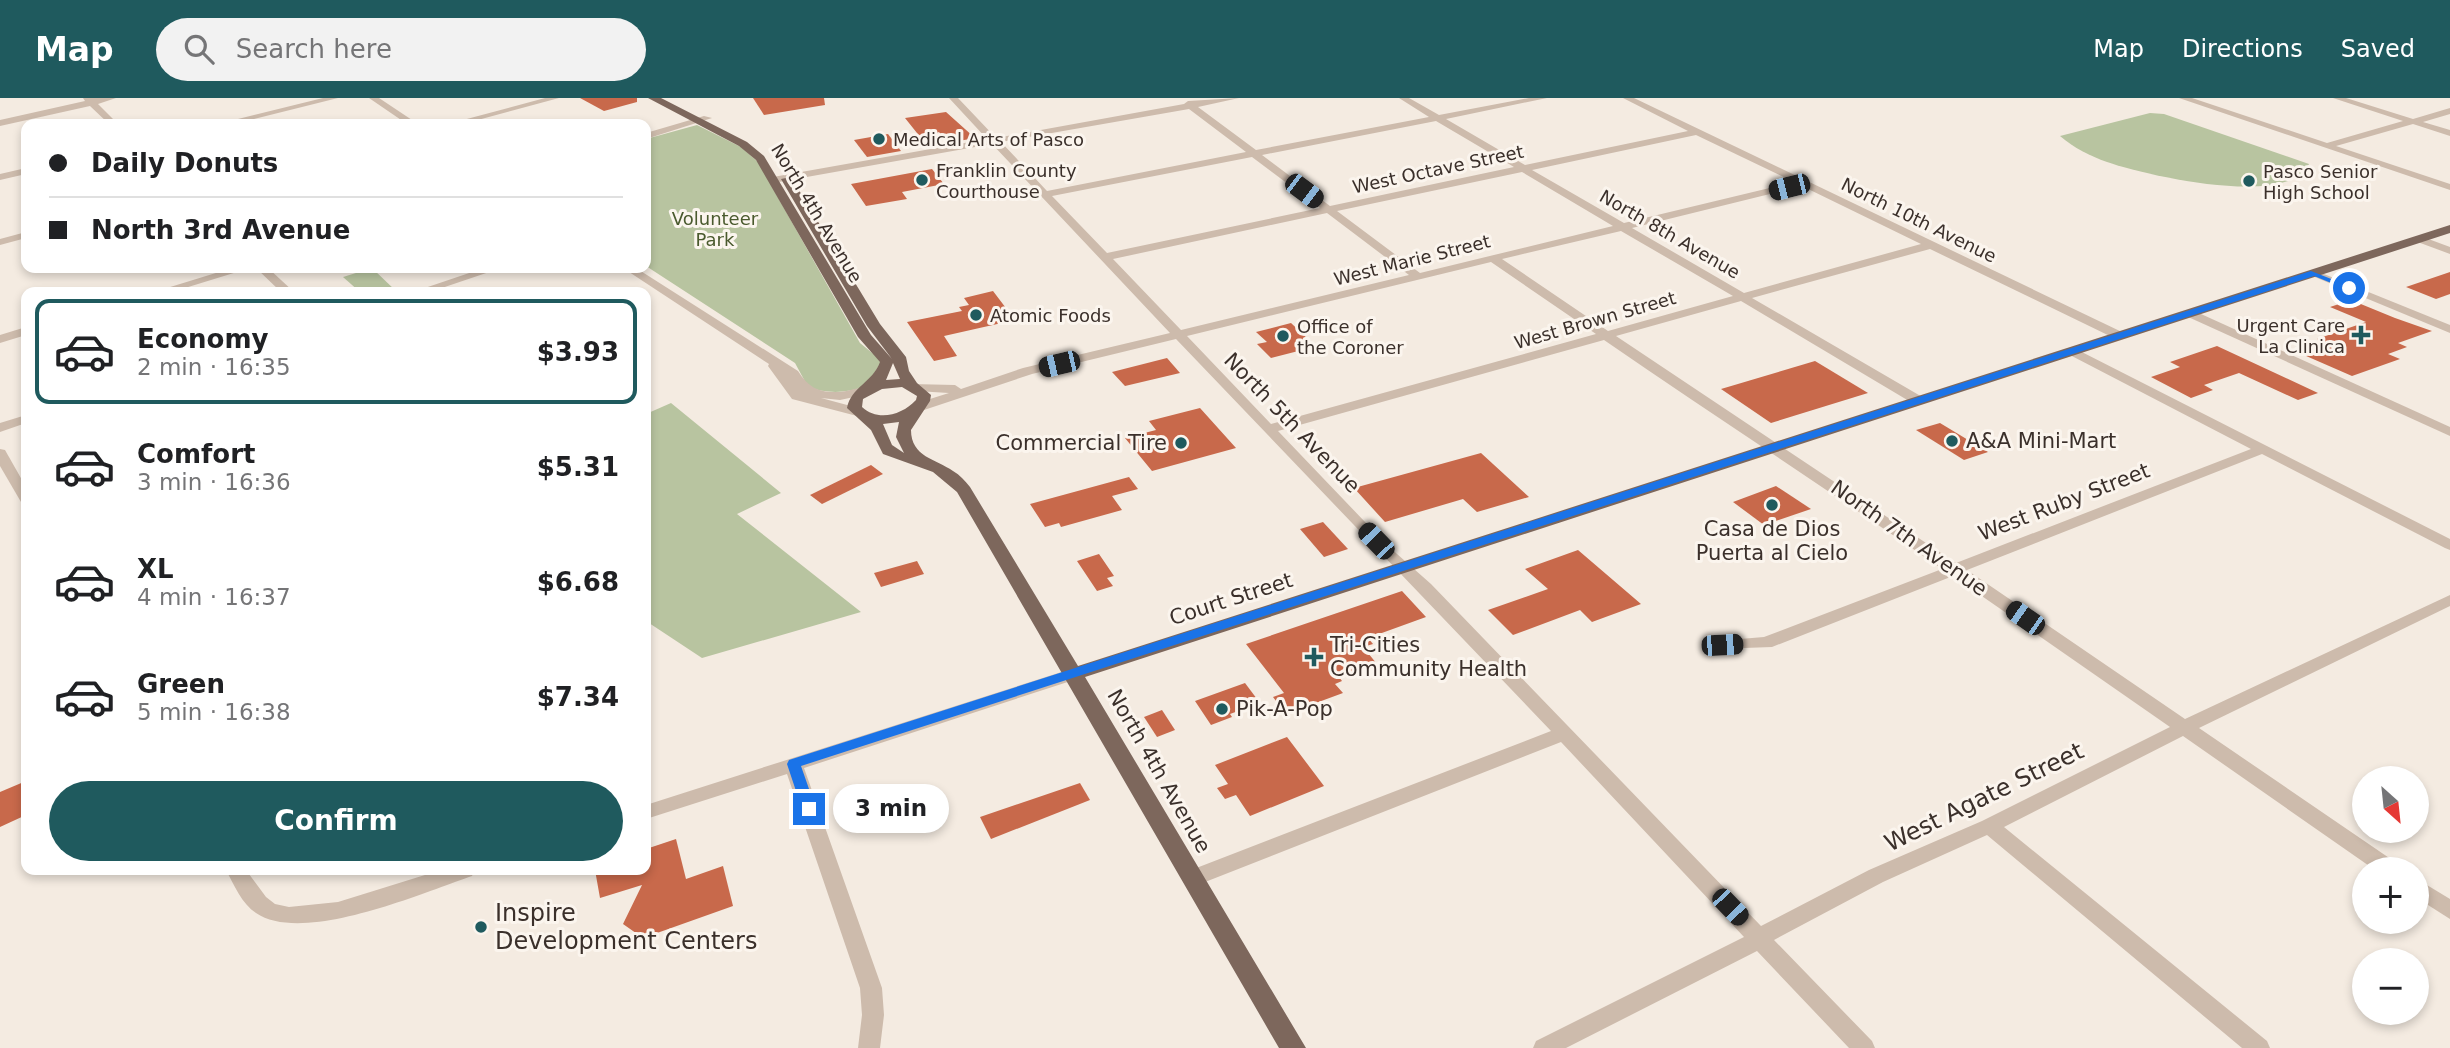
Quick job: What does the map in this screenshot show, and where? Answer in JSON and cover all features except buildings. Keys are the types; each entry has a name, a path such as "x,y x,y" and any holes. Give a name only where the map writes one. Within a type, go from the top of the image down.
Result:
{"main road":[{"name":"North 4th Avenue","path":"653,98 766,150 865,337 887,361 882,376 865,390"},
{"name":"North 4th Avenue","path":"666,98 702,120"},
{"name":"North 4th Avenue","path":"779,179 874,326 899,357 913,386 924,395 918,409 904,426 902,437 910,452 950,476 964,490 1293,1048"},
{"name":"Court Street","path":"1074,674 2450,229"},
{"path":"913,386 884,384 865,390 853,403 859,414 886,419 918,409"},
{"name":"North 4th Avenue","path":"859,414 876,425 887,449 897,455 923,462"}],"street":[{"path":"0,122 89,100 113,98"},
{"path":"244,119 334,98"},
{"path":"373,98 405,119"},
{"path":"473,119 555,98"},
{"name":"North 5th Avenue","path":"953,98 1864,1048"},
{"path":"1180,98 1418,277"},
{"path":"779,179 1236,98"},
{"name":"North 8th Avenue","path":"1403,98 1919,401"},
{"path":"1045,194 1543,98"},
{"name":"North 10th Avenue","path":"1627,98 2120,336"},
{"path":"2183,98 2450,187"},
{"path":"2337,98 2450,133"},
{"path":"89,100 109,119"},
{"path":"2326,146 2450,111"},
{"path":"651,135 702,120"},
{"name":"West Octave Street","path":"1105,257 1696,131"},
{"path":"0,177 21,172"},
{"name":"West Marie Street","path":"913,386 953,390 991,377 1028,371 1179,335 1804,183"},
{"path":"0,242 21,236"},
{"path":"2419,239 2450,251"},
{"name":"West Brown Street","path":"1268,429 1931,245"},
{"name":"North 7th Avenue","path":"1494,258 1954,569 2372,857"},
{"path":"178,287 226,273"},
{"path":"267,273 283,287"},
{"path":"435,287 479,273"},
{"path":"636,273 770,362 793,374 810,393 836,396 865,390"},
{"path":"2314,273 2450,329"},
{"path":"2190,313 2450,432"},
{"path":"0,339 21,333"},
{"path":"2072,351 2450,545"},
{"path":"770,362 797,396 859,414"},
{"name":"West Marie Street","path":"918,409 1028,371"},
{"path":"0,428 21,421"},
{"name":"West Ruby Street","path":"1722,645 1766,643 2263,449"},
{"path":"0,453 21,490"},
{"name":"West Agate Street","path":"1544,1048 1744,948 1758,937 1876,876 1989,826 2184,727 2450,600"},
{"path":"651,810 1074,674"},
{"path":"1193,878 1564,733"},
{"path":"793,764 871,989 873,1015 869,1048"},
{"path":"1989,826 2259,1048"},
{"path":"239,875 258,904 285,915 322,914 449,875"},
{"path":"2429,895 2450,910"}],"green space":[{"path":"2150,113 2164,114 2309,164 2296,177 2275,184 2246,187 2215,185 2152,174 2107,162 2082,151 2060,136"},
{"name":"Volunteer Park","path":"697,125 741,147 758,162 860,343 882,361 865,387 836,392 808,387 795,363 651,269 651,138"},
{"path":"356,273 377,273 392,287 354,287 343,277"},
{"path":"671,403 781,493 737,514 861,612 702,658 651,624 651,412"}],"place":[{"name":"Medical Arts of Pasco","path":"879,139"},
{"name":"Franklin County Courthouse","path":"922,180"},
{"name":"Pasco Senior High School","path":"2249,181"},
{"name":"Atomic Foods","path":"976,315"},
{"name":"Urgent Care La Clinica","path":"2361,335"},
{"name":"Office of the Coroner","path":"1283,336"},
{"name":"A&A Mini-Mart","path":"1952,441"},
{"name":"Commercial Tire","path":"1181,443"},
{"name":"Casa de Dios Puerta al Cielo","path":"1772,505"},
{"name":"Tri-Cities Community Health","path":"1314,657"},
{"name":"Pik-A-Pop","path":"1222,709"},
{"name":"Inspire Development Centers","path":"481,927"}],"route":[{"path":"809,809 793,764 2314,273 2349,288"}]}
